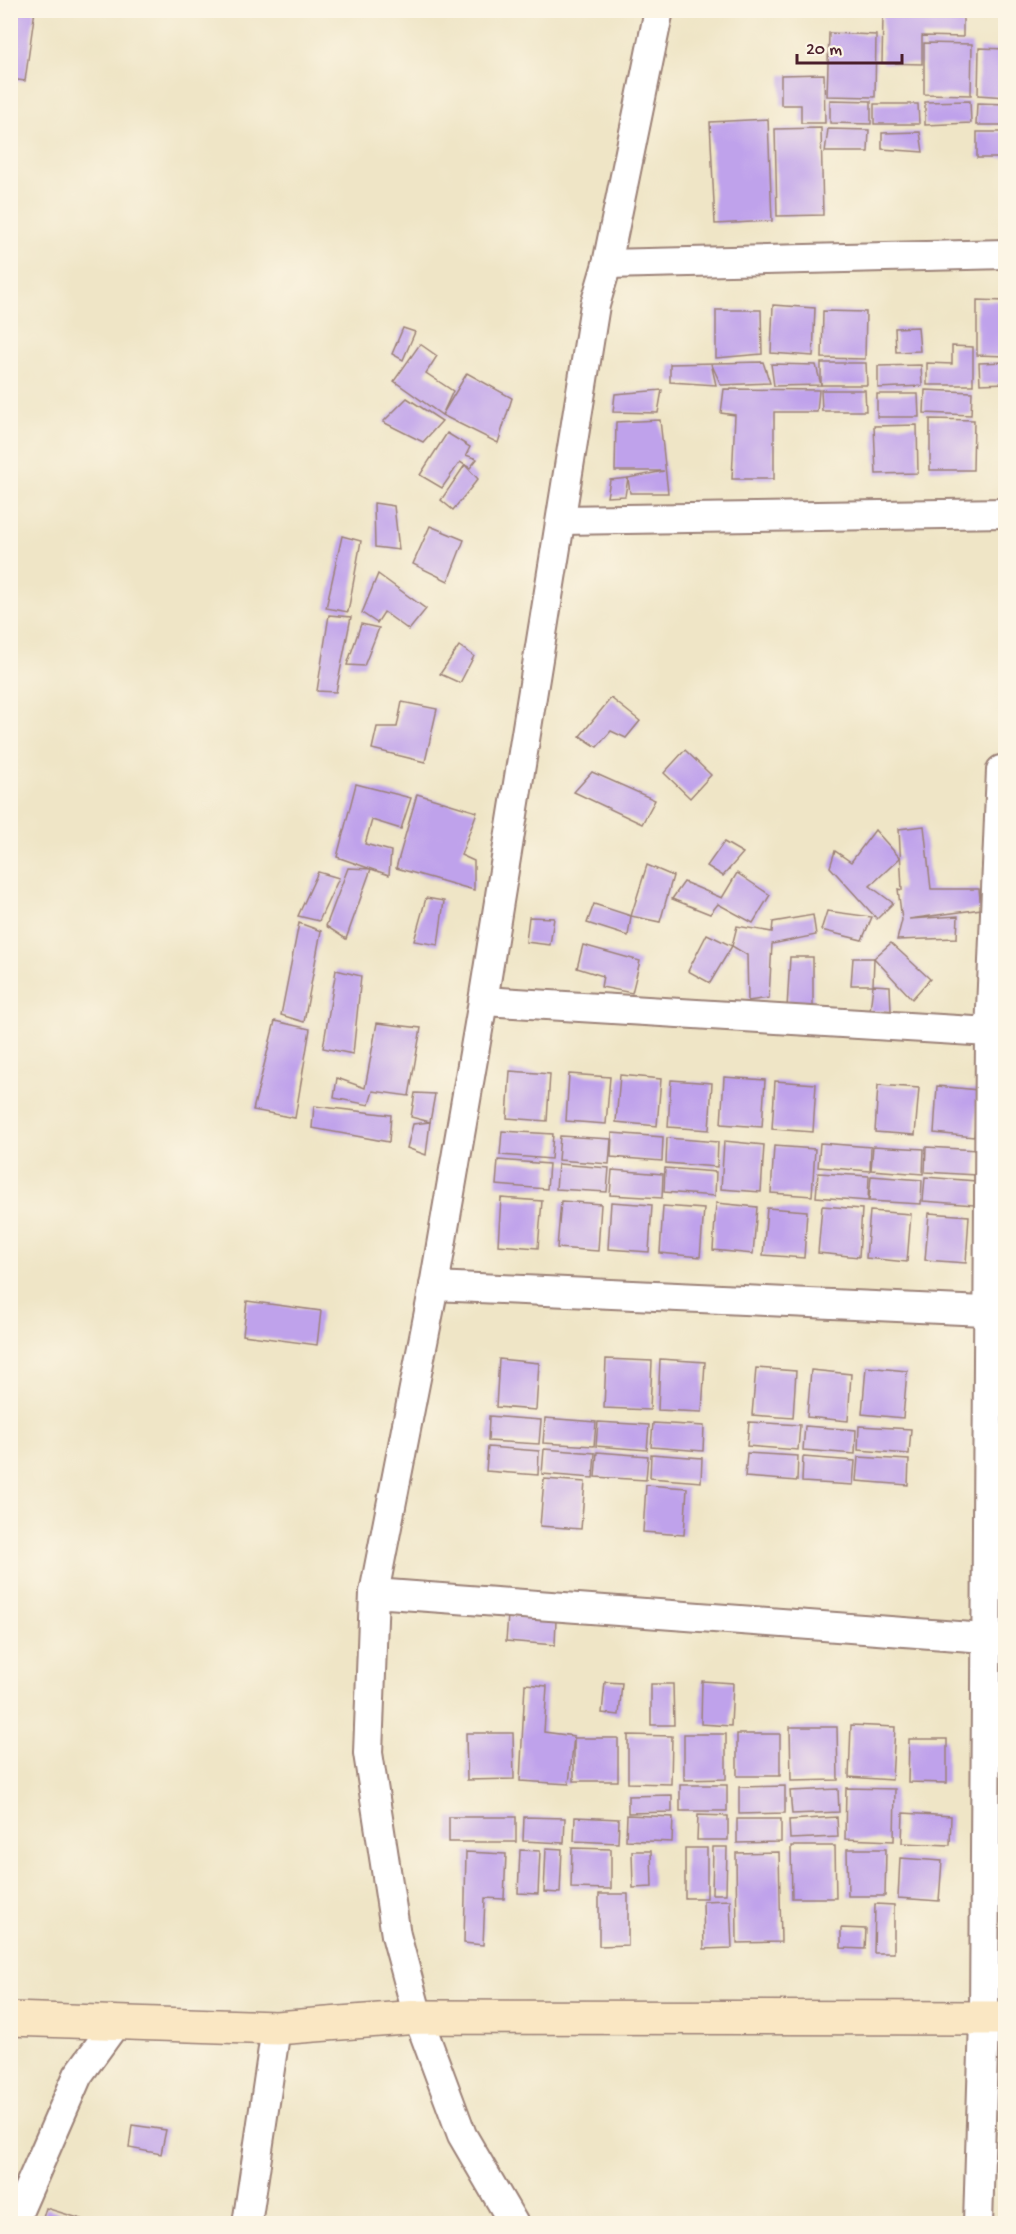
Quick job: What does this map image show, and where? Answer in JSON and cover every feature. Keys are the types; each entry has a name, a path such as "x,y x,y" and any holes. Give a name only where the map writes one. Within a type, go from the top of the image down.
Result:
{"street":[{"path":"514,2223 462,2135 418,2017 396,1935 368,1753 374,1593 434,1286 483,1001 595,305 607,264 659,10"},
{"path":"607,264 1005,254"},
{"path":"561,520 1005,513"},
{"path":"978,2223 995,2019 998,1033 1001,770 1005,770"},
{"path":"483,1001 998,1033"},
{"path":"434,1286 997,1312"},
{"path":"374,1593 995,1638"},
{"path":"10,2019 276,2028 418,2017 995,2019"},
{"path":"13,2223 78,2075 116,2023"},
{"path":"247,2223 276,2028"}],"building":[{"path":"10,10 35,10 25,81 10,79"},
{"path":"883,15 963,17 963,37 922,36 922,64 882,63"},
{"path":"829,33 876,35 875,97 827,96"},
{"path":"924,43 972,44 971,95 924,94"},
{"path":"979,48 1006,49 1006,97 978,95"},
{"path":"824,74 825,123 801,123 801,105 781,105 781,75"},
{"path":"830,100 871,101 871,124 830,123"},
{"path":"970,101 971,123 925,125 925,102"},
{"path":"977,103 1006,104 1006,125 976,125"},
{"path":"874,104 918,104 919,124 874,124"},
{"path":"768,119 772,221 715,224 710,122"},
{"path":"821,128 823,215 777,216 775,129"},
{"path":"828,129 869,130 868,152 825,152"},
{"path":"920,132 923,152 882,149 882,133"},
{"path":"977,132 1006,132 1006,158 977,158"},
{"path":"977,300 1006,301 1006,356 977,355"},
{"path":"773,305 815,308 813,356 771,353"},
{"path":"716,310 761,310 762,354 716,358"},
{"path":"823,311 866,312 865,359 822,358"},
{"path":"918,327 920,351 896,352 895,328"},
{"path":"403,328 415,332 403,360 392,354"},
{"path":"420,344 437,356 426,373 453,391 442,415 394,381"},
{"path":"952,346 973,347 973,385 927,385 927,363 952,364"},
{"path":"763,362 770,383 721,385 711,363"},
{"path":"1006,362 1006,383 980,384 979,363"},
{"path":"711,363 716,385 670,382 670,364"},
{"path":"821,363 866,363 867,385 821,385"},
{"path":"771,364 816,365 821,385 774,386"},
{"path":"921,365 922,386 878,388 878,366"},
{"path":"467,373 512,398 498,443 442,415"},
{"path":"724,389 819,390 817,412 774,412 774,479 732,479 735,415 721,413"},
{"path":"662,390 658,413 613,412 615,394"},
{"path":"821,390 865,390 866,411 822,411"},
{"path":"925,390 972,392 971,415 924,413"},
{"path":"877,394 918,394 919,417 877,417"},
{"path":"407,398 442,421 423,442 383,422"},
{"path":"930,419 974,420 973,470 930,470"},
{"path":"660,420 668,493 630,493 628,478 664,471 615,471 616,422"},
{"path":"917,425 918,473 876,474 874,426"},
{"path":"447,433 470,447 466,455 477,459 470,468 460,462 442,488 420,475"},
{"path":"465,465 478,479 453,510 441,500"},
{"path":"628,478 625,496 607,497 610,480"},
{"path":"374,503 394,506 399,550 375,547"},
{"path":"430,526 464,540 448,581 413,564"},
{"path":"342,536 361,541 348,612 326,608"},
{"path":"378,574 426,609 409,630 384,612 377,623 362,613"},
{"path":"329,615 351,617 336,692 317,691"},
{"path":"361,624 379,628 364,666 347,665"},
{"path":"459,646 474,656 460,683 440,674"},
{"path":"611,698 640,721 626,738 611,731 597,747 580,736"},
{"path":"402,702 437,709 425,762 372,749 377,727 397,727"},
{"path":"685,750 711,775 690,798 664,773"},
{"path":"592,772 655,800 642,824 574,792"},
{"path":"356,784 411,798 401,829 372,820 365,844 391,851 389,875 337,857"},
{"path":"417,794 477,812 461,855 474,861 474,890 396,868"},
{"path":"924,826 931,889 979,889 981,909 909,919 958,916 957,938 897,940 902,920 898,889 902,890 899,829"},
{"path":"875,830 900,858 870,886 893,903 877,919 830,867 835,851 851,862"},
{"path":"724,842 743,853 723,876 707,866"},
{"path":"647,865 673,876 660,922 631,916"},
{"path":"348,868 371,869 346,939 326,926"},
{"path":"318,872 339,878 319,921 298,916"},
{"path":"737,873 770,895 753,923 718,904 710,914 672,899 684,882 722,898"},
{"path":"426,898 444,901 438,945 414,941"},
{"path":"594,904 631,916 628,936 587,923"},
{"path":"827,911 872,917 862,940 821,930"},
{"path":"813,915 816,935 772,944 769,998 748,1001 747,955 732,946 737,926 772,932 773,922"},
{"path":"529,917 554,918 550,945 526,942"},
{"path":"299,923 321,931 304,1022 281,1015"},
{"path":"707,934 732,946 710,983 688,971"},
{"path":"891,943 930,979 912,999 874,958"},
{"path":"583,945 640,961 632,993 601,987 603,976 577,968"},
{"path":"790,957 813,957 813,1009 787,1008"},
{"path":"853,958 874,958 873,985 851,985"},
{"path":"336,970 361,976 353,1054 323,1048"},
{"path":"873,985 890,986 891,1011 870,1011"},
{"path":"275,1021 310,1029 295,1118 253,1110"},
{"path":"377,1023 421,1028 409,1096 373,1091 369,1105 334,1098 337,1078 365,1088"},
{"path":"510,1071 550,1074 547,1121 507,1118"},
{"path":"569,1074 610,1077 606,1124 566,1121"},
{"path":"620,1075 661,1079 657,1126 616,1122"},
{"path":"724,1077 765,1080 762,1127 721,1124"},
{"path":"671,1080 712,1083 709,1130 668,1127"},
{"path":"775,1081 816,1084 813,1132 772,1129"},
{"path":"878,1085 919,1088 915,1135 875,1132"},
{"path":"937,1086 978,1090 974,1137 934,1133"},
{"path":"415,1093 435,1094 430,1122 411,1117"},
{"path":"314,1106 391,1115 389,1142 312,1128"},
{"path":"430,1122 426,1155 407,1148 413,1124"},
{"path":"502,1131 553,1134 551,1159 500,1155"},
{"path":"612,1133 663,1137 662,1161 611,1157"},
{"path":"560,1136 611,1139 609,1164 558,1160"},
{"path":"667,1138 718,1142 717,1167 666,1163"},
{"path":"724,1141 764,1145 761,1192 721,1189"},
{"path":"820,1143 871,1147 870,1171 818,1167"},
{"path":"774,1146 815,1149 812,1196 771,1193"},
{"path":"873,1146 924,1149 923,1174 871,1170"},
{"path":"926,1147 978,1150 976,1175 925,1172"},
{"path":"498,1160 549,1164 547,1189 496,1185"},
{"path":"558,1164 609,1168 607,1192 556,1189"},
{"path":"665,1168 716,1172 715,1196 664,1192"},
{"path":"612,1170 663,1174 662,1198 610,1195"},
{"path":"818,1173 869,1176 868,1201 816,1197"},
{"path":"871,1176 922,1180 921,1204 869,1201"},
{"path":"925,1177 976,1181 974,1205 923,1201"},
{"path":"501,1198 542,1201 538,1248 498,1245"},
{"path":"561,1201 601,1204 598,1251 557,1248"},
{"path":"611,1202 652,1205 649,1252 608,1249"},
{"path":"716,1203 757,1207 753,1254 713,1250"},
{"path":"663,1206 704,1209 700,1257 660,1253"},
{"path":"822,1206 862,1209 859,1257 818,1253"},
{"path":"767,1208 807,1211 804,1258 763,1255"},
{"path":"870,1211 911,1214 907,1262 866,1258"},
{"path":"929,1213 969,1216 966,1263 925,1260"},
{"path":"247,1301 321,1311 317,1345 243,1335"},
{"path":"499,1359 539,1363 536,1410 496,1407"},
{"path":"606,1359 652,1361 650,1410 604,1408"},
{"path":"660,1359 705,1362 702,1412 658,1410"},
{"path":"866,1367 907,1371 903,1418 862,1414"},
{"path":"756,1368 796,1371 793,1418 752,1415"},
{"path":"811,1370 851,1374 848,1421 807,1417"},
{"path":"489,1416 541,1420 539,1444 488,1441"},
{"path":"545,1418 596,1422 594,1446 543,1443"},
{"path":"598,1422 649,1425 647,1450 596,1446"},
{"path":"749,1422 800,1425 798,1450 747,1446"},
{"path":"653,1423 704,1426 703,1451 651,1447"},
{"path":"805,1426 856,1430 855,1454 803,1450"},
{"path":"859,1426 911,1429 909,1454 858,1450"},
{"path":"488,1447 539,1451 538,1475 486,1471"},
{"path":"544,1449 595,1453 593,1478 542,1474"},
{"path":"597,1452 648,1456 646,1480 595,1477"},
{"path":"747,1453 798,1456 797,1481 745,1477"},
{"path":"651,1454 702,1458 701,1482 650,1478"},
{"path":"803,1457 855,1461 853,1485 802,1482"},
{"path":"858,1457 909,1460 908,1485 856,1481"},
{"path":"544,1479 585,1482 581,1529 540,1526"},
{"path":"646,1485 687,1488 684,1535 643,1532"},
{"path":"508,1615 556,1619 555,1645 506,1641"},
{"path":"702,1681 733,1683 731,1726 701,1724"},
{"path":"605,1682 622,1683 619,1715 602,1713"},
{"path":"525,1684 547,1686 544,1732 574,1736 569,1784 520,1781"},
{"path":"651,1684 673,1684 674,1725 651,1725"},
{"path":"851,1725 895,1727 892,1780 849,1777"},
{"path":"790,1727 837,1727 838,1780 791,1781"},
{"path":"466,1733 513,1733 514,1779 467,1780"},
{"path":"684,1734 726,1734 726,1779 684,1780"},
{"path":"737,1734 780,1734 780,1776 737,1776"},
{"path":"628,1735 672,1736 671,1784 628,1783"},
{"path":"574,1738 618,1738 618,1781 574,1781"},
{"path":"909,1739 947,1739 947,1783 908,1782"},
{"path":"680,1785 727,1785 727,1811 680,1811"},
{"path":"785,1786 785,1813 739,1814 739,1787"},
{"path":"846,1788 895,1789 894,1841 845,1839"},
{"path":"838,1789 839,1812 792,1814 790,1791"},
{"path":"672,1795 672,1812 628,1813 628,1796"},
{"path":"903,1813 951,1816 950,1845 902,1843"},
{"path":"627,1815 673,1817 672,1842 626,1840"},
{"path":"698,1815 728,1816 728,1840 697,1840"},
{"path":"449,1817 516,1817 516,1842 449,1842"},
{"path":"524,1817 565,1818 564,1843 523,1841"},
{"path":"575,1817 619,1819 618,1843 574,1841"},
{"path":"837,1817 838,1837 790,1839 789,1820"},
{"path":"737,1819 781,1819 781,1842 737,1843"},
{"path":"791,1846 835,1846 836,1898 792,1898"},
{"path":"713,1847 727,1847 726,1894 712,1894"},
{"path":"546,1848 562,1849 560,1893 544,1892"},
{"path":"572,1848 611,1849 611,1889 571,1888"},
{"path":"685,1848 707,1848 707,1898 685,1898"},
{"path":"847,1849 886,1849 885,1896 848,1896"},
{"path":"520,1850 540,1851 538,1894 518,1893"},
{"path":"632,1851 651,1851 652,1887 633,1888"},
{"path":"466,1852 506,1854 504,1899 485,1898 483,1945 464,1943"},
{"path":"779,1852 781,1942 737,1943 736,1853"},
{"path":"900,1858 942,1861 939,1901 898,1898"},
{"path":"599,1894 628,1894 628,1945 599,1946"},
{"path":"730,1900 732,1948 704,1949 703,1901"},
{"path":"875,1904 894,1905 894,1953 874,1953"},
{"path":"841,1928 866,1929 865,1949 841,1948"},
{"path":"132,2125 166,2130 161,2154 129,2148"},
{"path":"46,2208 88,2221 87,2224 41,2224"}]}
